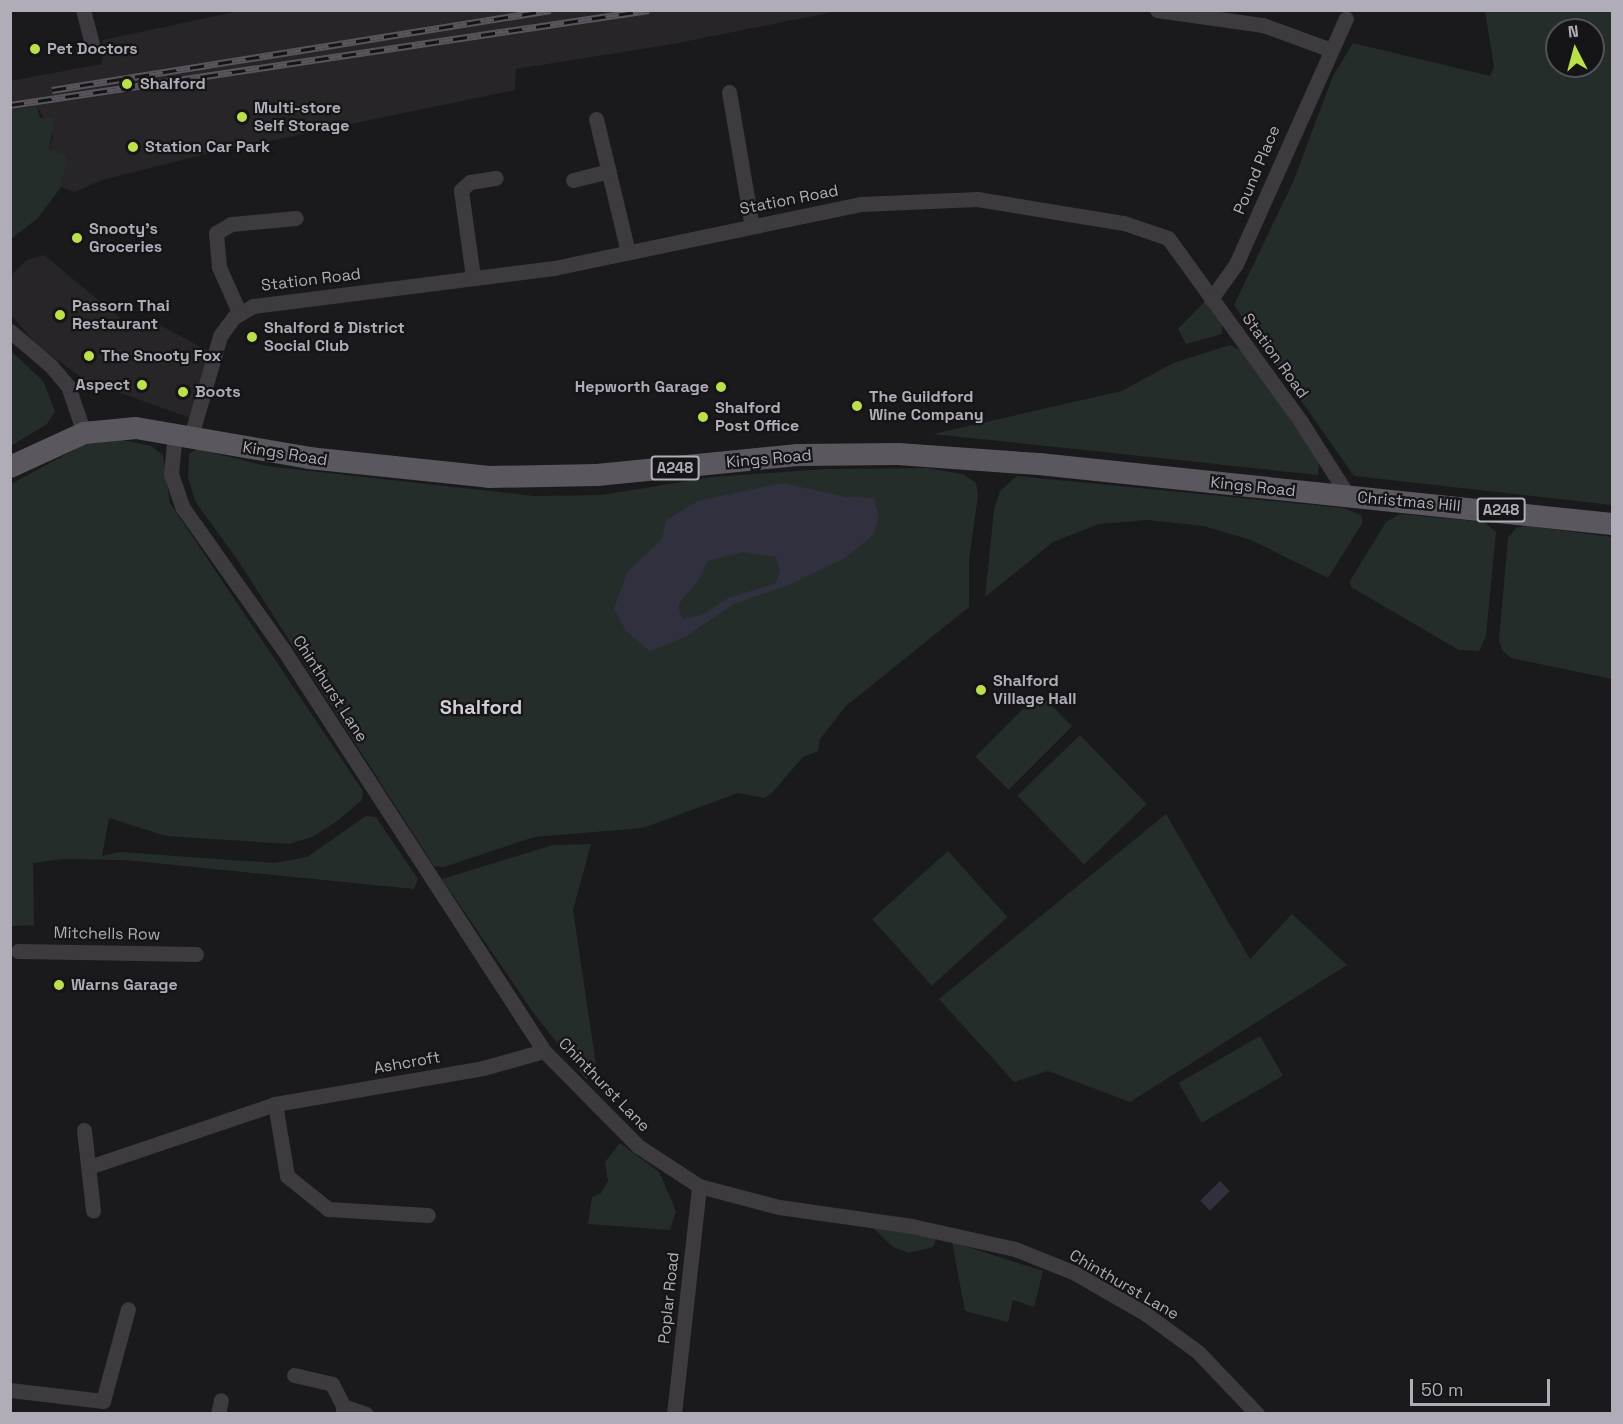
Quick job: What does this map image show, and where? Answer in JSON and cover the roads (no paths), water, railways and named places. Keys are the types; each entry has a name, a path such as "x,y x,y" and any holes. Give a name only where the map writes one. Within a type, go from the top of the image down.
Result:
{"main road":[{"name":"Kings Road","path":"10,467 84,432 136,428 183,434 309,458 489,477 597,475 798,455 869,453 1039,464 1348,497"},
{"name":"Christmas Hill","path":"1348,497 1612,524"}],"street":[{"path":"83,10 92,43"},
{"path":"1157,10 1263,25 1329,49"},
{"name":"Pound Place","path":"1211,299 1236,264 1329,49 1346,18"},
{"path":"729,92 752,226"},
{"path":"596,119 628,252"},
{"path":"573,180 609,171"},
{"path":"473,277 461,190 470,182 496,178"},
{"name":"Station Road","path":"239,312 261,304 554,268 843,207 920,199 978,199 1062,211 1162,234 1181,254 1301,423 1348,497"},
{"path":"183,434 220,336 239,312 219,267 216,233 231,224 296,218"},
{"path":"10,331 51,366 68,386 84,432"},
{"name":"Chinthurst Lane","path":"183,434 171,474 183,508 283,649 544,1051 638,1146 699,1186 779,1207 933,1230 1015,1249 1056,1265 1146,1314 1198,1352 1257,1413"},
{"name":"Mitchells Row","path":"18,951 196,954"},
{"name":"Ashcroft","path":"89,1167 275,1104 483,1068 544,1051"},
{"path":"275,1104 287,1176 328,1209 428,1215"},
{"path":"84,1130 93,1210"},
{"name":"Poplar Road","path":"674,1413 699,1186"},
{"path":"10,1390 103,1401 128,1309"},
{"path":"294,1375 332,1384 343,1410 366,1413"}],"water":[{"path":"782,483 847,497 874,498 879,518 873,535 845,558 789,585 734,604 685,637 650,651 626,631 614,609 627,572 662,539 666,520 698,501","holes":["743,552 776,557 780,570 776,583 728,598 702,615 682,619 678,605 698,581 708,561"]},
{"path":"1220,1181 1230,1191 1210,1211 1200,1201"}],"railway":[{"path":"52,90 551,10"},
{"path":"10,105 649,10"}],"place":[{"name":"Pet Doctors","path":"35,49"},
{"name":"Shalford","path":"127,84"},
{"name":"Multi-store Self Storage","path":"242,117"},
{"name":"Station Car Park","path":"133,147"},
{"name":"Snooty's Groceries","path":"77,238"},
{"name":"Passorn Thai Restaurant","path":"60,315"},
{"name":"Shalford & District Social Club","path":"252,337"},
{"name":"The Snooty Fox","path":"89,356"},
{"name":"Aspect","path":"142,385"},
{"name":"Hepworth Garage","path":"721,387"},
{"name":"Boots","path":"183,392"},
{"name":"The Guildford Wine Company","path":"857,406"},
{"name":"Shalford Post Office","path":"703,417"},
{"name":"Shalford Village Hall","path":"981,690"},
{"name":"Warns Garage","path":"59,985"}],"district":[{"name":"Shalford","path":"481,707"}]}
